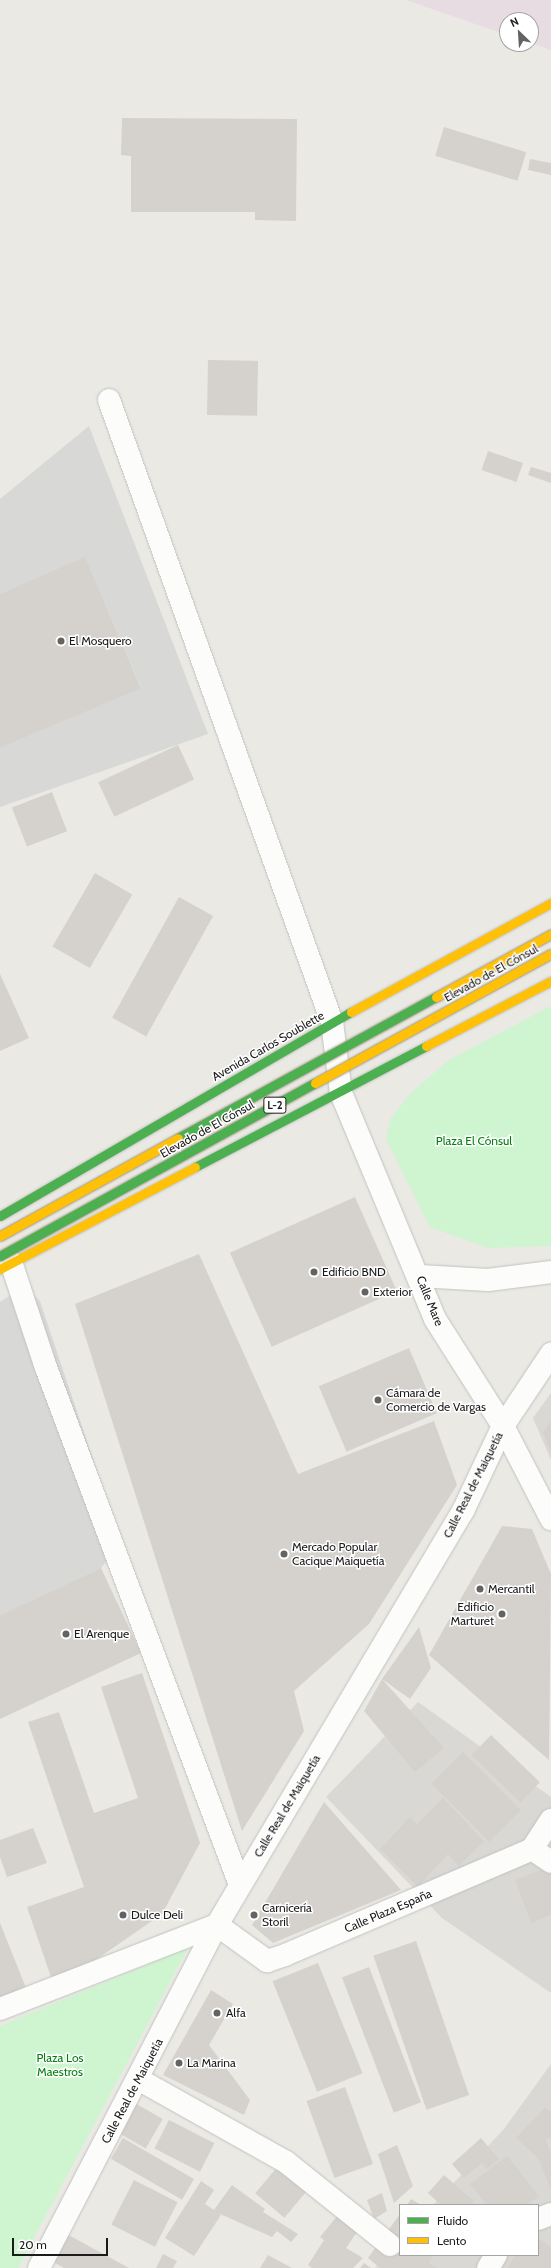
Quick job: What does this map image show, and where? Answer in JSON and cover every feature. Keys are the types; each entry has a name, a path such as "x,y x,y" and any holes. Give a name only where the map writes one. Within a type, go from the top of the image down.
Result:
{"main road":[{"name":"Avenida Carlos Soublette","path":"0,1216 332,1022 551,903"},
{"name":"Elevado de El Cónsul","path":"0,1236 551,934"},
{"name":"Elevado de El Cónsul","path":"4,1262 551,954"},
{"name":"L-2","path":"4,1262 341,1093 551,981"}],"street":[{"name":"Calle Mare","path":"109,400 332,1022 341,1093 420,1276 435,1319 503,1426 551,1519"},
{"path":"4,1262 45,1365 240,1885"},
{"path":"420,1276 488,1280 551,1272"},
{"name":"Calle Real de Maiquetía","path":"39,2268 217,1925 463,1511 503,1426 551,1354"},
{"path":"551,1820 532,1849 551,1862"},
{"name":"Calle Plaza España","path":"217,1925 267,1961 532,1849"},
{"path":"0,2009 217,1925"},
{"path":"138,2079 286,2162 390,2245"},
{"path":"539,2219 551,2214"},
{"path":"488,2268 495,2256"}],"shaded area":[{"path":"406,0 551,0 551,50 539,46 539,12 499,12 499,32"},
{"path":"89,426 208,734 0,807 0,748 141,687 85,558 0,594 0,499"},
{"path":"25,1286 40,1301 121,1543 101,1568 0,1615 0,1302"},
{"path":"551,1393 551,1460 533,1418"},
{"path":"418,1702 551,1797 551,1993 442,1918 326,1797"},
{"path":"551,2064 551,2268 375,2268 399,2242 399,2256 539,2256 539,2204 434,2204 504,2129"}],"green space":[{"name":"Plaza El Cónsul","path":"551,1006 551,1246 488,1248 430,1227 386,1139 391,1118 411,1093 449,1060"},
{"name":"Plaza Los Maestros","path":"188,1948 18,2268 0,2268 0,2026"}],"building":[{"path":"122,118 297,119 296,221 255,220 255,212 131,212 131,156 121,155"},
{"path":"444,127 526,152 517,181 435,156"},
{"path":"530,159 551,163 551,175 528,170"},
{"path":"208,360 258,361 257,416 207,415"},
{"path":"488,451 523,463 516,482 481,470"},
{"path":"531,467 551,473 551,483 528,475"},
{"name":"El Mosquero","path":"85,557 141,688 0,748 0,594"},
{"path":"178,745 194,779 114,817 98,782"},
{"path":"52,792 67,831 27,847 12,807"},
{"path":"95,873 132,894 90,968 52,947"},
{"path":"179,897 213,916 146,1037 112,1018"},
{"path":"0,974 29,1038 0,1051"},
{"name":"Edificio BND","path":"355,1197 397,1291 272,1347 230,1253"},
{"name":"Mercado Popular Cacique Maiquetía","path":"199,1254 298,1474 434,1421 457,1485 369,1624 294,1691 304,1731 242,1831 75,1304"},
{"name":"Cámara de Comercio de Vargas","path":"409,1348 437,1413 347,1452 319,1386"},
{"path":"551,1420 551,1452 543,1433"},
{"name":"Edificio Marturet","path":"502,1526 532,1529 551,1574 549,1760 429,1655"},
{"name":"El Arenque","path":"101,1568 141,1653 0,1719 0,1615"},
{"path":"419,1627 431,1668 410,1699 382,1679"},
{"path":"142,1673 200,1843 162,1914 81,1970 52,1980 27,1907 84,1887 28,1722 59,1712 94,1813 138,1798 101,1687"},
{"path":"382,1679 444,1748 415,1772 364,1711"},
{"path":"491,1735 540,1782 520,1802 472,1755"},
{"path":"463,1752 521,1810 489,1842 431,1784"},
{"path":"443,1798 484,1841 459,1866 448,1854 418,1887 380,1849 410,1817 417,1824"},
{"path":"324,1802 401,1890 273,1943 252,1925"},
{"path":"33,1828 47,1863 7,1877 0,1857 0,1840"},
{"path":"551,1866 551,1915 531,1923 515,1880"},
{"path":"0,1923 26,1988 0,1999"},
{"path":"416,1941 469,2095 427,2110 373,1956"},
{"path":"318,1963 363,2073 317,2092 273,1981"},
{"path":"369,1967 421,2102 394,2113 342,1977"},
{"path":"211,1990 233,2004 209,2045 250,2100 244,2115 163,2075"},
{"path":"345,2087 373,2164 335,2178 306,2101"},
{"path":"135,2103 163,2119 146,2148 118,2132"},
{"path":"545,2107 551,2112 551,2138 545,2139 551,2153 551,2190 538,2158 516,2138"},
{"path":"169,2120 214,2143 200,2172 154,2149"},
{"path":"123,2138 194,2179 182,2200 111,2159"},
{"path":"481,2138 499,2159 487,2169 482,2163 464,2178 452,2164"},
{"path":"397,2145 413,2186 394,2203 378,2154"},
{"path":"507,2156 539,2196 528,2204 486,2204 470,2184"},
{"path":"279,2165 308,2189 284,2218 255,2193"},
{"path":"444,2175 474,2201 472,2204 440,2204 428,2193"},
{"path":"134,2180 178,2202 155,2247 111,2225"},
{"path":"201,2181 214,2190 205,2204 214,2210 232,2185 265,2209 263,2212 298,2234 291,2242 277,2231 272,2237 218,2213 221,2215 194,2256 165,2238"},
{"path":"382,2193 387,2211 374,2219 367,2200"},
{"path":"411,2199 419,2204 408,2204"},
{"path":"338,2215 359,2229 346,2248 363,2258 353,2268 312,2268 308,2265 324,2240 320,2237"},
{"path":"399,2215 399,2256 432,2256 429,2263 437,2268 380,2268 368,2258"},
{"path":"63,2232 129,2268 64,2268 48,2259"},
{"path":"539,2239 551,2247 551,2268 507,2268 514,2256 539,2256"},
{"path":"163,2254 177,2261 173,2268 156,2268"},
{"path":"268,2255 292,2268 260,2268"},
{"path":"364,2263 371,2268 360,2268"}],"traffic: fast":[{"path":"178,1138 436,997"},
{"path":"0,1216 351,1012"},
{"path":"195,1167 426,1046"},
{"path":"0,1256 315,1083"}],"traffic: slow":[{"path":"351,1012 551,903"},
{"path":"436,997 551,934"},
{"path":"315,1083 551,954"},
{"path":"426,1046 551,981"},
{"path":"0,1236 178,1138"},
{"path":"0,1269 195,1167"}],"place":[{"name":"El Mosquero","path":"61,641"},
{"name":"Edificio BND","path":"314,1272"},
{"name":"Exterior","path":"365,1292"},
{"name":"Cámara de Comercio de Vargas","path":"378,1400"},
{"name":"Mercado Popular Cacique Maiquetía","path":"284,1554"},
{"name":"Mercantil","path":"480,1589"},
{"name":"Edificio Marturet","path":"502,1614"},
{"name":"El Arenque","path":"66,1634"},
{"name":"Dulce Deli","path":"123,1915"},
{"name":"Carnicería Storil","path":"254,1915"},
{"name":"Alfa","path":"217,2013"},
{"name":"La Marina","path":"179,2063"}]}
